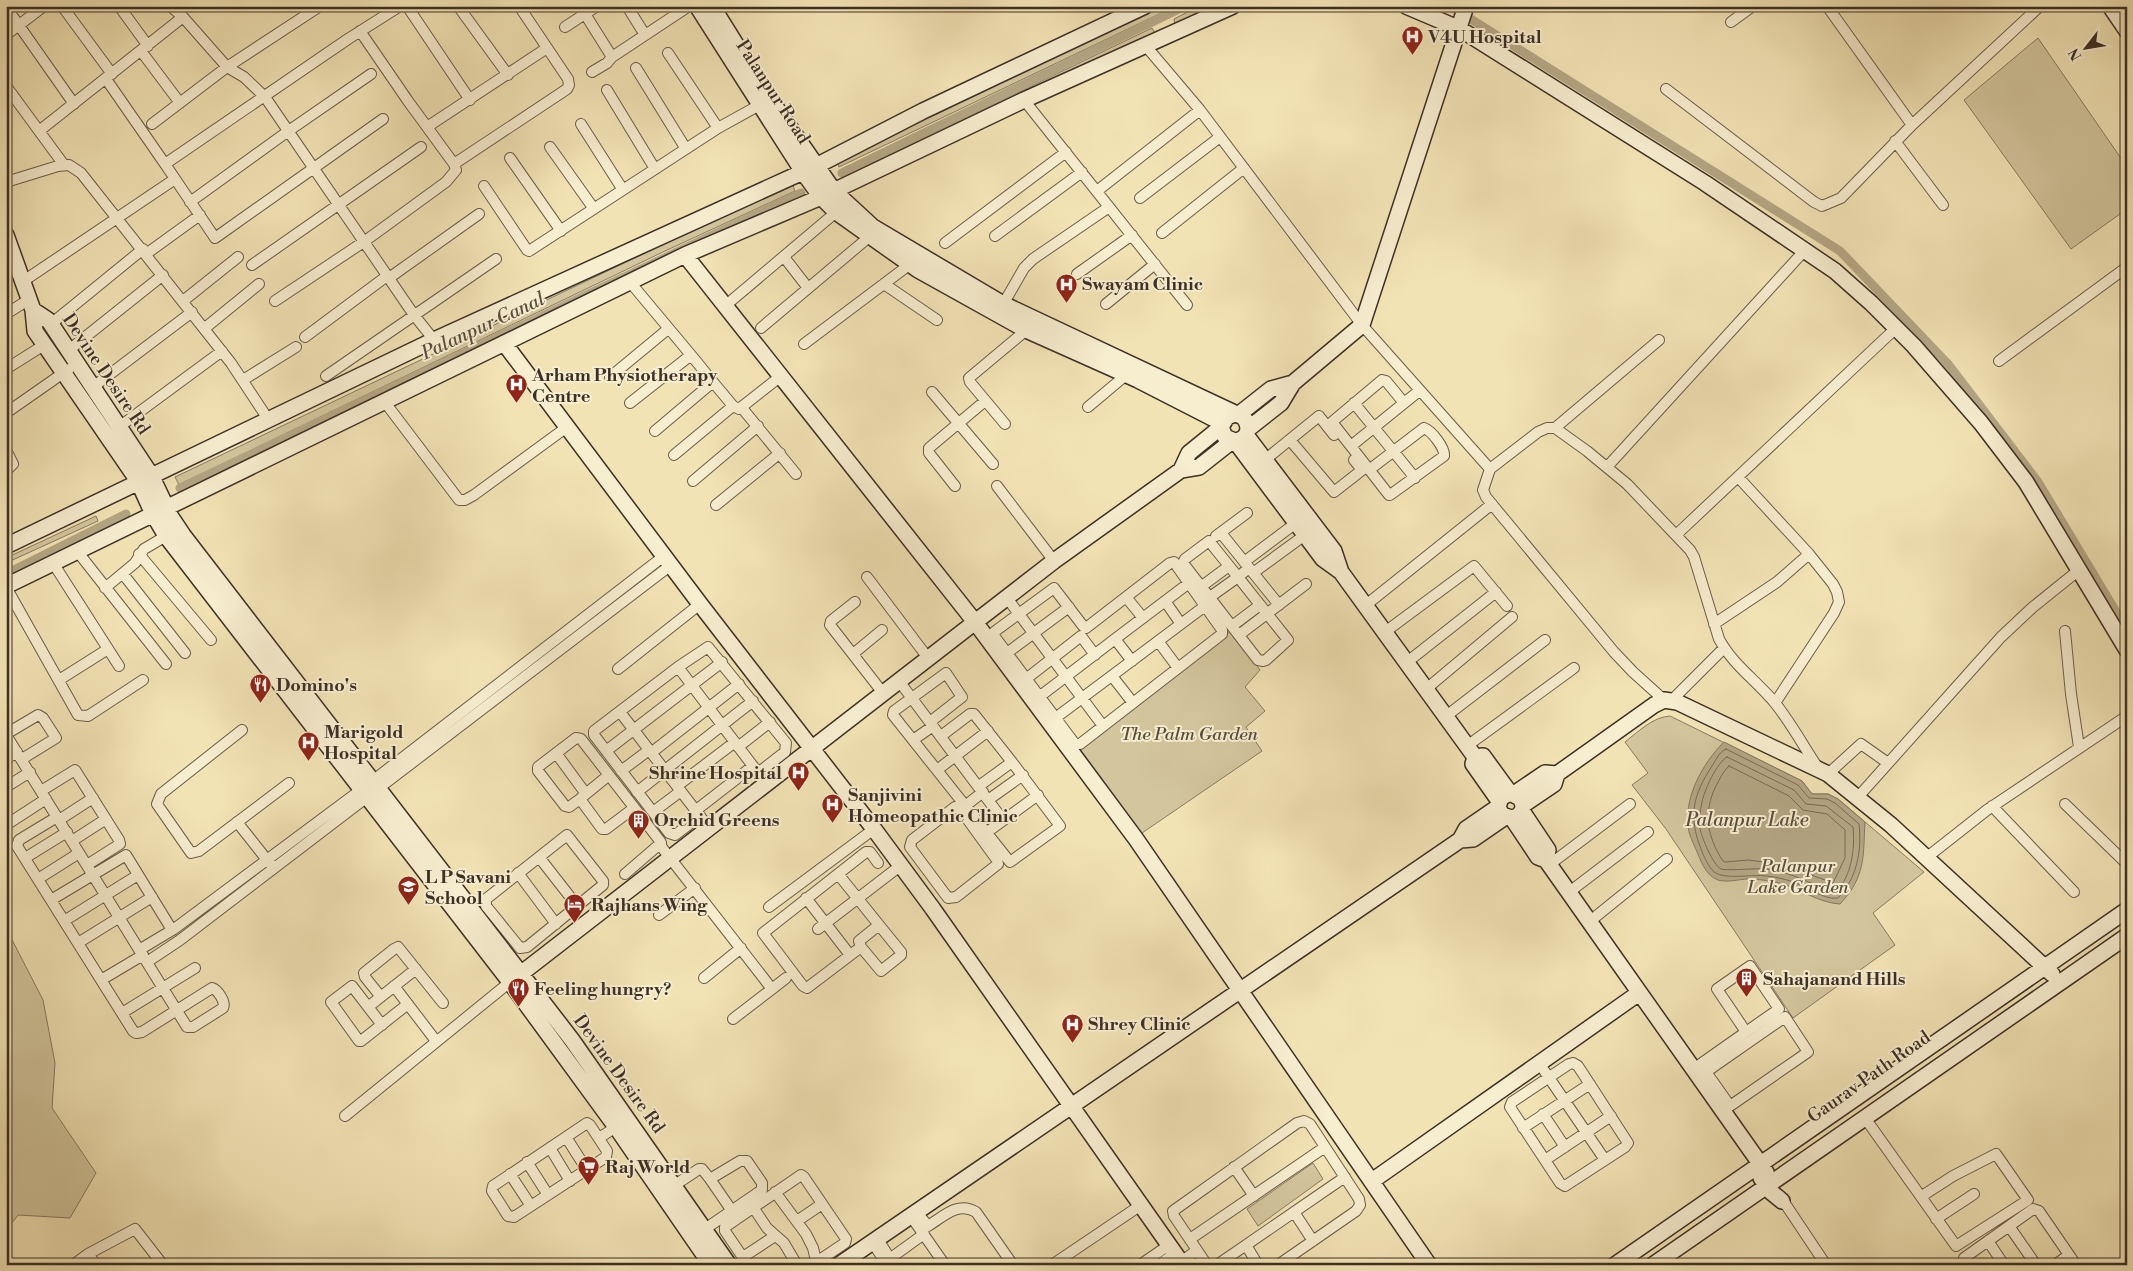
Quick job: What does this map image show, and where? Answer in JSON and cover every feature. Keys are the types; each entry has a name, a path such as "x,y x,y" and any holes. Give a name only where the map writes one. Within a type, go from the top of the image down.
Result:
{"street":[{"path":"6,35 44,6"},
{"path":"62,6 215,238 383,120"},
{"path":"119,6 180,104"},
{"path":"170,6 227,67 244,76 265,97 287,132 414,315 434,340"},
{"path":"152,124 227,67 320,6"},
{"path":"165,164 360,31 400,6"},
{"path":"407,6 470,100"},
{"path":"458,6 508,75"},
{"path":"454,164 567,89 569,85 568,80 518,6"},
{"path":"565,27 597,6"},
{"path":"627,6 645,35"},
{"path":"592,72 645,35 674,10 689,6"},
{"name":"Palanpur Road","path":"697,6 740,63 809,169 841,208"},
{"path":"712,6 740,63"},
{"path":"6,546 434,340 809,169 923,111 1146,6"},
{"path":"142,680 88,716 78,715 6,587 159,510 685,255 828,194 1024,100 1233,6"},
{"path":"1406,6 1463,17 1835,271 1896,328 1981,423 2008,458 2026,482 2127,650"},
{"path":"1731,22 1753,6"},
{"path":"1827,6 1912,125"},
{"path":"1666,90 1814,202 1822,206 1841,198 1912,125 2040,6"},
{"path":"2110,6 2127,31"},
{"path":"6,7 74,104"},
{"path":"585,14 612,58"},
{"path":"345,1116 516,977 671,857 701,818 759,774 812,748 1054,561 1181,470 1199,467 1240,437 1281,403 1293,383 1362,326 1463,17"},
{"path":"39,131 183,18"},
{"path":"275,301 365,242 446,182 456,170 454,164 360,31"},
{"path":"1145,45 1200,110 1362,326 1490,469"},
{"path":"427,127 547,48"},
{"path":"668,53 718,128"},
{"path":"636,68 686,149"},
{"path":"190,202 371,74"},
{"path":"6,86 64,165"},
{"path":"607,90 655,169"},
{"path":"1024,100 1187,305"},
{"path":"484,186 527,250 533,250 718,128 765,102"},
{"path":"1097,191 1200,110"},
{"path":"581,124 623,190"},
{"path":"1140,198 1220,136"},
{"path":"1896,141 1943,205"},
{"path":"252,265 421,146"},
{"path":"550,147 594,209"},
{"path":"945,243 1066,152"},
{"path":"510,158 561,231"},
{"path":"6,182 64,165 69,165 81,173 205,328 243,380 268,419"},
{"path":"1162,233 1244,168"},
{"path":"995,236 1082,172"},
{"path":"22,282 175,179"},
{"path":"1000,310 1024,268 1033,259 1109,207"},
{"path":"841,208 869,237 915,260 1000,310 1136,375 1246,420 1240,437"},
{"path":"725,306 841,208"},
{"path":"841,208 873,227 915,260"},
{"path":"305,337 480,214"},
{"path":"51,324 144,252 200,215"},
{"path":"6,235 9,252 30,305 6,314"},
{"path":"1077,274 1132,235"},
{"path":"761,328 869,237"},
{"path":"1607,467 1805,250"},
{"path":"685,255 1053,721 1429,1265"},
{"path":"183,301 238,257"},
{"path":"784,257 808,288"},
{"path":"326,376 496,259"},
{"path":"804,344 915,260"},
{"path":"1106,304 1155,264"},
{"path":"1999,361 2127,267"},
{"path":"69,350 162,275"},
{"path":"630,282 713,382 758,426 796,474"},
{"path":"205,328 260,284"},
{"path":"884,284 937,320"},
{"name":"Devine Desire Rd","path":"30,305 51,324 120,427 159,510 166,536 370,789 516,977 572,1040 729,1265"},
{"name":"Devine Desire Rd","path":"30,305 35,331 44,345 145,478"},
{"path":"93,387 192,312"},
{"path":"1005,424 970,382 969,378 973,372 1032,326"},
{"path":"1676,535 1896,328"},
{"path":"610,377 668,329"},
{"path":"1555,428 1659,340"},
{"path":"504,343 933,909 1178,1258"},
{"path":"6,369 44,345"},
{"path":"243,380 296,347"},
{"path":"120,427 222,351"},
{"path":"630,403 691,355"},
{"path":"6,413 78,364"},
{"path":"1088,407 1136,375"},
{"path":"1136,375 1222,425"},
{"path":"674,455 781,376"},
{"path":"1369,470 1422,430 1428,430 1445,454 1390,495 1369,470 1332,421 1384,380 1404,403"},
{"path":"655,431 713,382"},
{"path":"1181,470 1189,453 1222,425 1227,417 1236,415 1271,390 1293,383"},
{"path":"1351,446 1419,391"},
{"path":"932,392 993,464"},
{"path":"384,401 459,500 465,500 474,495 566,427"},
{"path":"955,486 929,453 929,448 986,401"},
{"path":"1354,403 1415,478"},
{"path":"1260,464 1319,416 1362,470 1334,492 1290,440"},
{"path":"1222,425 1223,434 1240,437 1306,525 1334,551 1341,572 1471,752 1473,764 1548,850 1548,862 1568,893 1699,1073 1766,1178 1826,1265"},
{"path":"693,481 758,426"},
{"path":"1823,772 1775,703 1736,664 1724,648 1714,624 1694,558 1676,535 1627,484 1555,428 1547,428 1538,432 1490,469 1483,490 1492,504 1614,652 1633,672 1668,700 1823,772 1858,797 2052,974 2127,910"},
{"path":"6,450 13,464 6,471"},
{"path":"716,505 780,453"},
{"path":"1738,477 1809,554 1838,592 1839,602 1834,613 1775,703"},
{"path":"997,486 1054,561"},
{"path":"1366,605 1492,504"},
{"name":"Devine Desire Rd","path":"159,510 183,535 370,789"},
{"path":"1095,655 1083,632 1082,626 1054,588 994,632 995,637 1040,697 1053,721 1072,742 1077,744 1222,634 1222,630 1202,586 1183,561 1247,513"},
{"path":"1053,721 1208,602 1249,568 1270,543 1306,525"},
{"path":"1249,568 1278,554 1306,525"},
{"path":"1221,533 1280,605"},
{"path":"105,588 135,564 139,554 144,549 166,536"},
{"path":"1026,679 1172,562 1189,583 1232,626 1258,660 1266,660 1288,640 1209,541"},
{"path":"1270,543 1278,554"},
{"path":"77,551 166,664"},
{"path":"139,554 211,640"},
{"path":"1714,624 1777,582 1809,554"},
{"path":"143,955 186,919 370,789 668,560"},
{"path":"53,563 119,666"},
{"path":"1202,586 1229,566"},
{"path":"1385,632 1474,566 1507,606"},
{"path":"1858,797 2001,637 2032,607 2079,570"},
{"path":"123,574 186,653"},
{"path":"867,577 928,658"},
{"path":"1040,697 1189,583"},
{"path":"1239,635 1306,584"},
{"path":"1406,663 1496,592"},
{"path":"1126,597 1143,618"},
{"path":"1007,598 1102,726"},
{"path":"1165,601 1181,624"},
{"path":"855,602 831,621 830,625 883,693"},
{"path":"618,669 700,604"},
{"path":"1232,626 1260,605"},
{"path":"1007,653 1069,607"},
{"path":"1426,690 1512,618"},
{"path":"853,654 882,630"},
{"path":"2065,631 2071,694 2079,747"},
{"path":"1115,639 1132,661"},
{"path":"1445,717 1545,640"},
{"path":"1158,641 1178,668"},
{"path":"708,647 753,700 785,741 787,748 785,752 759,774 674,836 669,833 593,733 678,667 708,647"},
{"path":"839,1265 1460,840 1473,839 1546,773 1557,774 1654,705 1668,700 1724,648"},
{"path":"59,680 108,649"},
{"path":"606,751 722,662"},
{"path":"678,667 759,774"},
{"path":"1471,752 1574,668"},
{"path":"913,740 962,697 947,674 942,674 892,713 913,740 937,770 986,833 1010,862 1059,828 1060,824 976,715 972,713 941,736"},
{"path":"1112,676 1132,703"},
{"path":"899,681 1003,820"},
{"path":"622,771 739,684"},
{"path":"637,792 753,700"},
{"path":"620,712 701,818"},
{"path":"6,759 19,756 56,738 43,718 38,715 6,734 19,756 30,772 58,818 69,837 143,955 176,1010 187,1027 190,1028 223,1008 225,1004 215,989 212,988 176,1010 142,1032 136,1033 17,846 17,842 58,818 93,798"},
{"path":"1926,858 1992,806 2127,716"},
{"path":"653,812 679,789 737,744 770,722"},
{"path":"242,730 161,794 157,804 191,854 199,851 288,783"},
{"path":"937,770 988,731"},
{"path":"609,775 567,807 538,772 538,767 578,737 609,775 660,841 660,845 772,989"},
{"path":"1823,772 1861,744 1888,763"},
{"path":"556,753 604,829 634,808"},
{"path":"965,806 983,793 1012,762"},
{"path":"6,825 75,770 120,844 87,865"},
{"path":"6,787 30,772"},
{"path":"983,793 1023,775"},
{"path":"986,833 1038,795"},
{"path":"1548,862 1630,804"},
{"path":"2065,804 2127,864"},
{"path":"1992,806 2074,892"},
{"path":"933,909 948,898 956,897 998,864 960,809 955,808 912,840 910,846 948,898"},
{"path":"25,858 106,819"},
{"path":"237,822 273,868"},
{"path":"101,980 143,955 194,930 273,868 324,823"},
{"path":"769,907 874,829"},
{"path":"1568,893 1648,832"},
{"path":"565,836 570,836 604,883 602,888 566,917 527,947 520,948 486,906 486,899 518,873 565,836"},
{"path":"625,874 660,845"},
{"path":"861,947 807,988 803,986 786,965 763,933 868,851 878,863"},
{"path":"38,879 79,853"},
{"path":"51,900 126,855 172,930"},
{"path":"539,856 578,907"},
{"path":"1588,922 1667,859"},
{"path":"822,926 900,866"},
{"path":"518,873 556,924"},
{"path":"64,921 138,874"},
{"path":"838,874 901,952 901,955 881,970 861,947 859,941 879,925"},
{"path":"659,915 695,888"},
{"path":"78,943 152,897"},
{"path":"806,898 822,926 850,955"},
{"path":"566,917 576,931"},
{"path":"186,919 194,930"},
{"name":"Gaurav Path Road","path":"1652,1265 1766,1178 2127,919"},
{"name":"Gaurav Path Road","path":"1631,1265 1766,1178 1868,1122 2052,974 2127,936"},
{"path":"381,997 364,973 394,949 400,948 443,1003"},
{"path":"704,978 741,948"},
{"path":"1922,1196 1953,1176 1996,1154 2028,1200 1956,1246 1868,1122 2127,948"},
{"path":"1699,1073 1746,1032 1779,1008 1750,966 1717,989 1746,1032"},
{"path":"122,1013 195,968"},
{"path":"368,1007 416,969"},
{"name":"Devine Desire Rd","path":"516,977 616,1127 712,1265"},
{"path":"733,1019 786,978"},
{"path":"382,1024 352,986 331,1002 359,1041 382,1024 408,1004"},
{"path":"394,986 436,1041"},
{"path":"1372,1181 1639,993"},
{"path":"1785,1017 1808,1052 1730,1106 1699,1073 1785,1017"},
{"path":"1540,1063 1605,1160"},
{"path":"1573,1063 1578,1066 1628,1143 1625,1147 1565,1186 1560,1183 1510,1110 1510,1104 1549,1077 1573,1063"},
{"path":"1523,1128 1590,1084"},
{"path":"1543,1114 1565,1147"},
{"path":"1544,1160 1611,1116"},
{"path":"1207,1265 1174,1216 1173,1211 1300,1121 1307,1122 1359,1199 1360,1208 1278,1265"},
{"path":"587,1123 599,1138 608,1155 514,1217 508,1216 492,1188 527,1162 566,1137 587,1123"},
{"path":"599,1138 616,1127"},
{"path":"566,1137 587,1170"},
{"path":"1190,1239 1325,1147"},
{"path":"550,1148 570,1181"},
{"path":"1334,1161 1350,1150"},
{"path":"705,1229 762,1190 762,1183 747,1161 743,1159 710,1179"},
{"path":"527,1162 548,1195"},
{"path":"1234,1167 1254,1196"},
{"path":"674,1185 702,1169 732,1211"},
{"path":"510,1174 531,1206"},
{"path":"775,1192 797,1221 813,1248 815,1264 846,1241 801,1175 775,1192 726,1225 724,1229 746,1261 775,1236"},
{"path":"1217,1265 1345,1177"},
{"path":"1615,1265 1766,1178"},
{"path":"1665,1265 1766,1178"},
{"path":"1936,1219 1974,1194"},
{"path":"797,1221 822,1204"},
{"path":"1052,1265 1141,1205"},
{"path":"753,1207 775,1236 784,1243 797,1265"},
{"path":"913,1213 928,1226 958,1207 968,1207 976,1212 1008,1263"},
{"path":"1962,1265 1964,1258 2033,1209 2039,1211 2076,1265"},
{"path":"1294,1212 1312,1241"},
{"path":"913,1213 924,1234 945,1265"},
{"path":"2009,1226 2036,1265"},
{"path":"73,1265 88,1254 135,1229 163,1265"},
{"path":"874,1240 887,1254 889,1261 924,1234"},
{"path":"1988,1241 2004,1265"},
{"path":"1246,1245 1258,1265"},
{"path":"1159,1265 1198,1252"},
{"path":"88,1254 96,1265"},
{"path":"2055,1265 2069,1254"},
{"path":"1140,1265 1178,1258"}],"green space":[{"path":"1161,6 1176,6 839,167 837,162"},
{"path":"1199,6 1215,6 1175,24 1174,19"},
{"path":"1152,28 1156,35 845,182 842,177"},
{"path":"2038,38 2127,167 2127,209 2071,249 1964,100"},
{"path":"792,183 795,191 665,251 179,485 175,477"},
{"path":"96,516 98,521 6,563 6,558"},
{"name":"The Palm Garden","path":"1231,631 1260,670 1245,687 1265,711 1246,727 1262,751 1142,833 1073,753"},
{"name":"Palanpur Lake Garden","path":"1670,716 1802,781 1812,794 1828,794 1838,799 1924,872 1873,913 1895,945 1793,1018 1666,829 1632,785 1648,773 1625,742 1652,722"},
{"path":"6,928 43,1000 55,1063 52,1108 96,1173 70,1218 18,1215 6,1231"},
{"path":"1313,1163 1323,1179 1258,1226 1247,1209"}],"water":[{"name":"Palanpur Lake","path":"1724,742 1802,781 1812,794 1828,794 1838,799 1865,822 1862,866 1855,884 1840,904 1824,901 1787,885 1772,882 1753,879 1718,880 1705,869 1689,832 1688,808 1691,795 1701,772"}],"waterway":[{"path":"842,173 1185,6"},
{"path":"1450,6 1840,251 1948,364 2038,482 2127,630"},
{"name":"Palanpur Canal","path":"180,488 801,193"},
{"name":"Palanpur Canal","path":"6,574 126,514"}],"place":[{"name":"V4U Hospital","path":"1412,56"},
{"name":"Swayam Clinic","path":"1066,303"},
{"name":"Arham Physiotherapy Centre","path":"516,404"},
{"name":"Domino's","path":"260,704"},
{"name":"Marigold Hospital","path":"308,761"},
{"name":"Shrine Hospital","path":"798,792"},
{"name":"Sanjivini Homeopathic Clinic","path":"832,824"},
{"name":"Orchid Greens","path":"638,839"},
{"name":"L P Savani School","path":"409,906"},
{"name":"Rajhans Wing","path":"575,924"},
{"name":"Sahajanand Hills","path":"1747,998"},
{"name":"Feeling hungry?","path":"518,1008"},
{"name":"Shrey Clinic","path":"1072,1043"},
{"name":"Raj World","path":"589,1186"}]}
